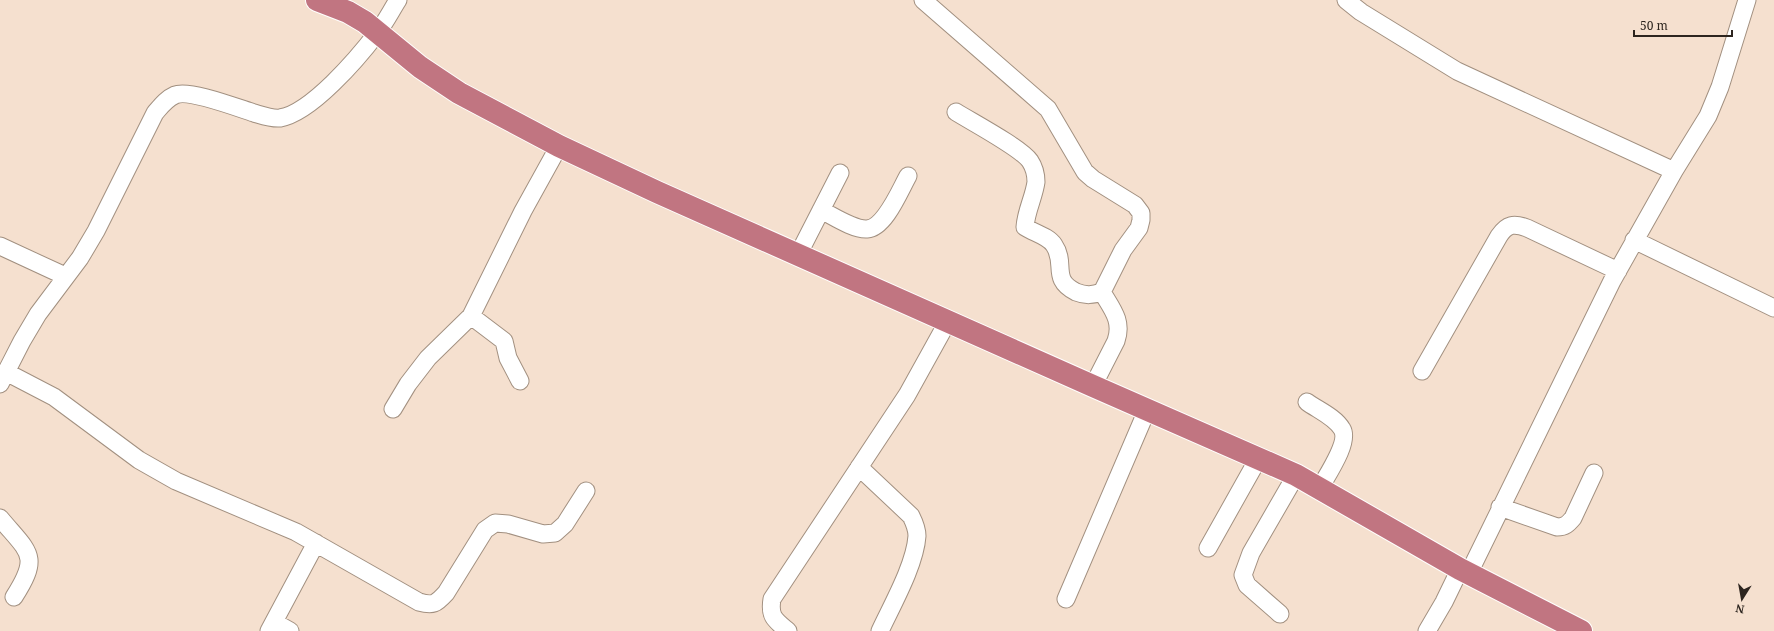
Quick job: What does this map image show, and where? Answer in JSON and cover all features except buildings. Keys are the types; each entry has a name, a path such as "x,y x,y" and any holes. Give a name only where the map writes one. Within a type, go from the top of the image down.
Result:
{"highway":[{"path":"317,0 348,12 365,22 420,67 458,93 559,146 798,255 1296,475 1464,571 1581,631"}],"street":[{"path":"398,0 378,33 330,86 292,114 279,118 263,116 189,94 176,95 165,102 155,113 96,231 80,258 38,314 3,378 54,396 139,460 176,481 296,532 419,602 430,605 439,601 446,593 485,530 495,523 508,524 543,534 554,533 565,524 586,491"},
{"path":"923,0 1041,101 1054,117 1085,172 1093,179 1135,205 1141,213 1139,228 1123,250 1102,292 1086,295 1067,287 1061,277 1059,254 1054,244 1026,227 1026,216 1036,181 1035,171 1030,161 1020,152 956,112"},
{"path":"1346,0 1361,12 1457,71 1674,171"},
{"path":"1427,631 1464,571 1500,507 1634,240 1708,116 1714,103 1747,0"},
{"path":"393,409 408,384 428,358 471,316 536,185 559,146"},
{"path":"798,255 840,173"},
{"path":"821,210 857,227 867,229 877,226 884,219 908,176"},
{"path":"1422,372 1499,236 1509,225 1518,224 1618,271"},
{"path":"1634,240 1774,308"},
{"path":"0,246 65,276"},
{"path":"1093,386 1118,334 1118,320 1102,292"},
{"path":"471,316 504,341 508,358 520,381"},
{"path":"788,631 773,618 770,610 772,599 907,395 948,321"},
{"path":"1307,402 1336,422 1343,429 1344,438 1341,449 1320,488"},
{"path":"1066,599 1147,410"},
{"path":"1208,548 1258,458"},
{"path":"859,467 910,516 915,525 917,536 913,554 904,578 880,631"},
{"path":"1500,507 1557,527 1563,527 1573,518 1594,472"},
{"path":"1280,614 1247,585 1243,575 1251,553 1296,475"},
{"path":"0,518 30,557 30,567 26,578 14,597"},
{"path":"290,631 272,626 316,543"}]}
